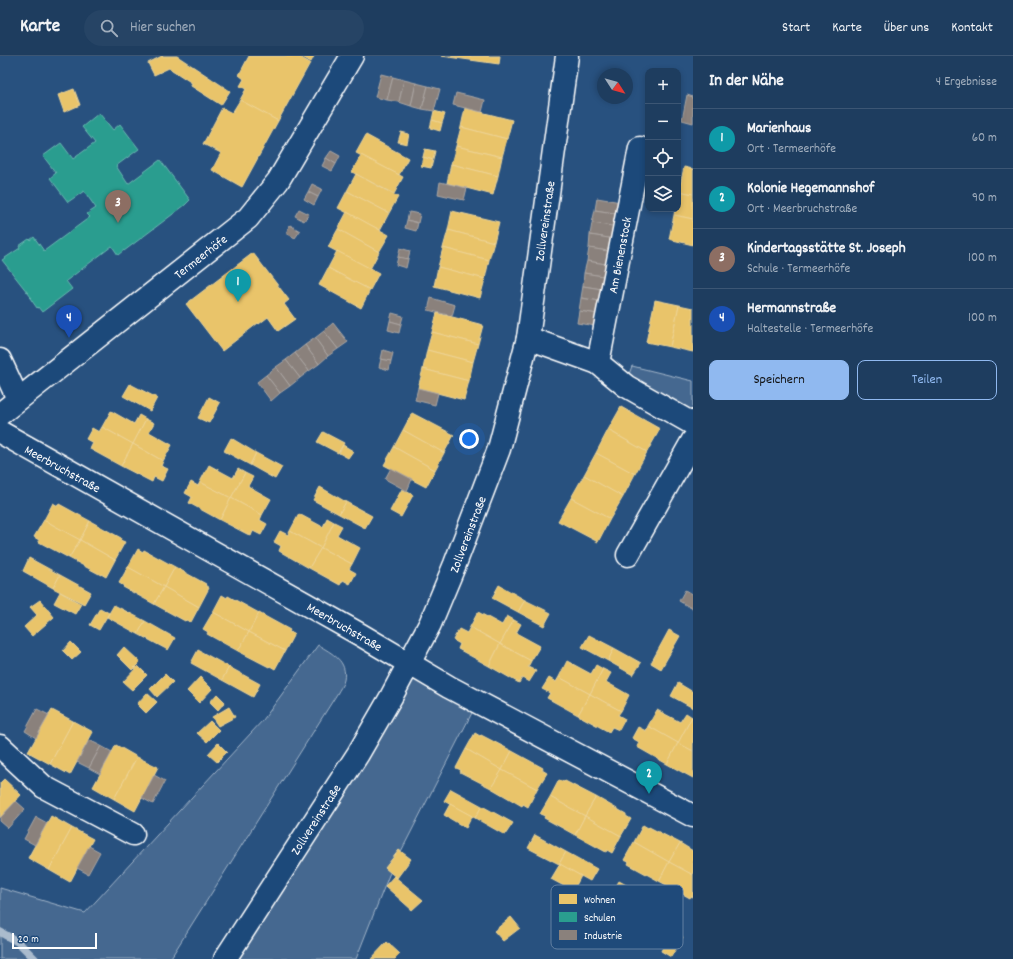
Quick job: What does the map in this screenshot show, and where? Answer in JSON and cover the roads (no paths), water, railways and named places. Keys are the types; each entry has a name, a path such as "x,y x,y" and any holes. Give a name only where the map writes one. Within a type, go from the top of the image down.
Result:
{"street":[{"name":"Termeerhöfe","path":"0,414 248,218 278,181 352,56"},
{"name":"Zollvereinstraße","path":"225,959 358,754 410,664 430,624 455,564 499,449 528,338 567,56"},
{"name":"Am Bienenstock","path":"598,363 640,148"},
{"path":"528,338 598,363 626,386 693,424"},
{"path":"0,360 18,399"},
{"name":"Meerbruchstraße","path":"0,432 354,631 449,687 693,816"},
{"path":"628,555 693,440"},
{"path":"0,746 44,787 133,834"}],"waterway":[{"path":"0,932 18,942 35,959"}],"place":[{"name":"Kindertagsstätte St. Joseph","path":"118,223"},
{"name":"Marienhaus","path":"238,302"},
{"name":"Hermannstraße","path":"69,338"},
{"name":"Kolonie Hegemannshof","path":"649,794"}]}
